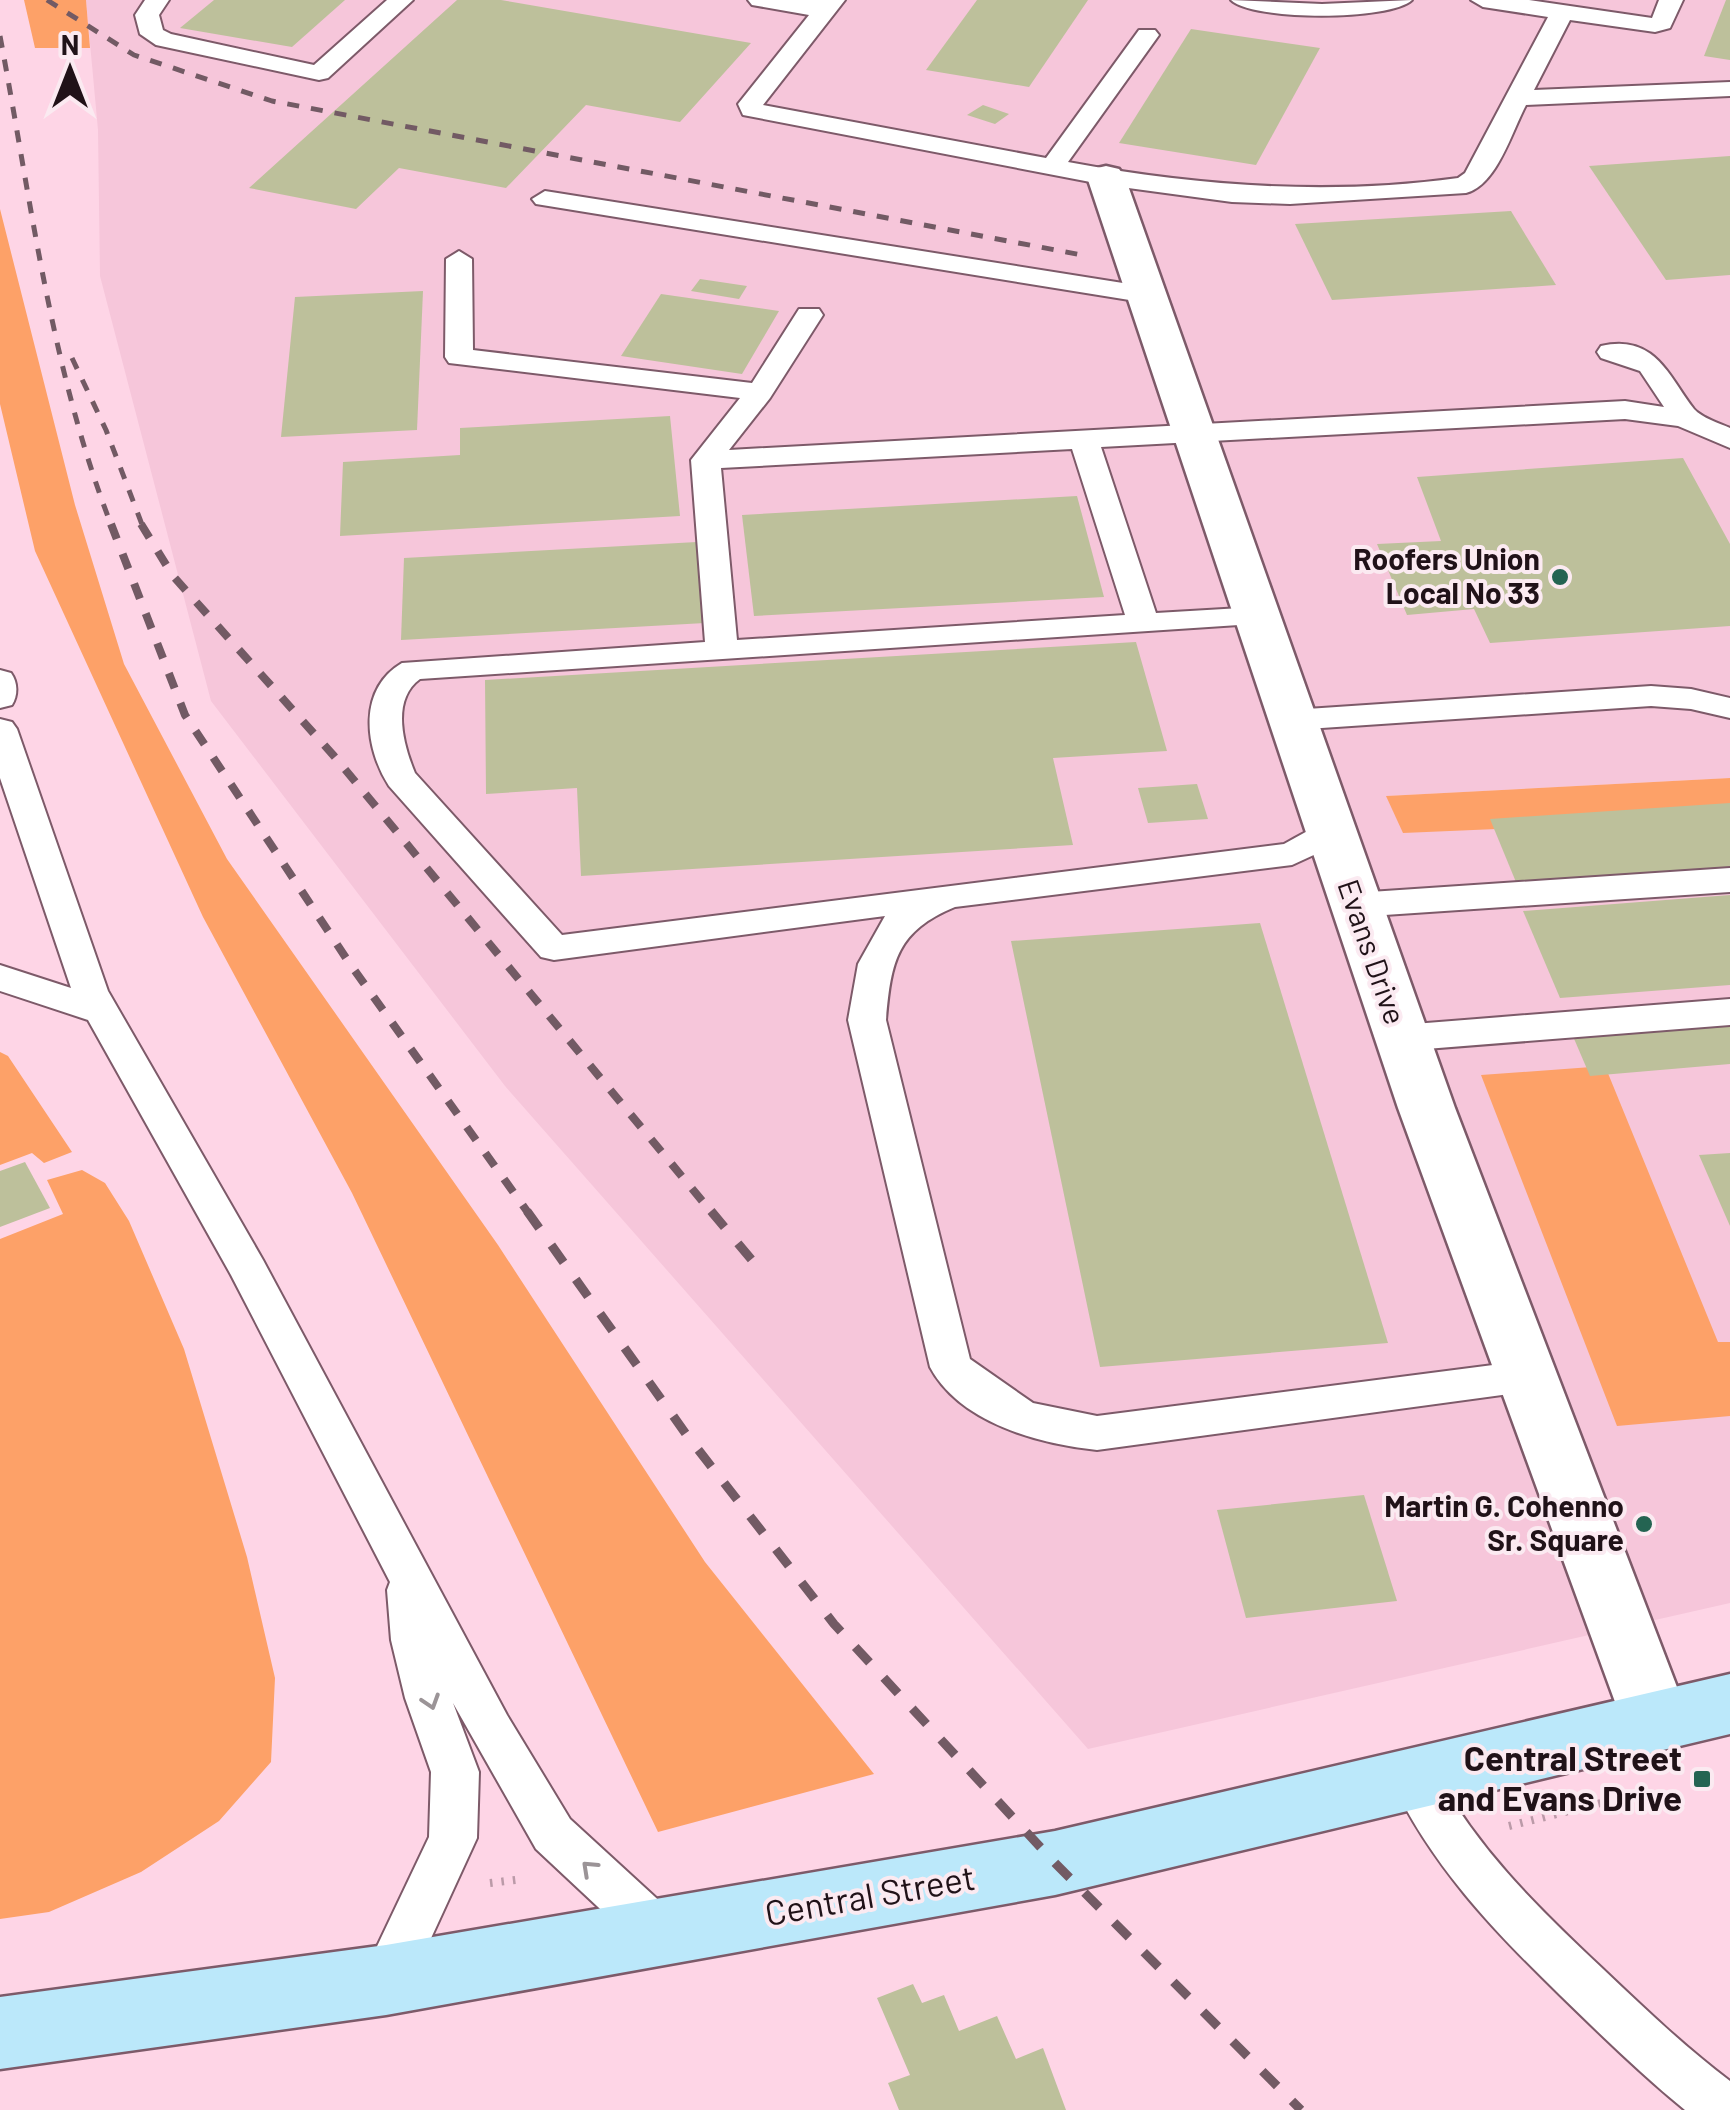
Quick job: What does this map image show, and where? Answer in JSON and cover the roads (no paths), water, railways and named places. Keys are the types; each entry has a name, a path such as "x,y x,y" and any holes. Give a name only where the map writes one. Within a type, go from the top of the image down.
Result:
{"main road":[{"name":"Central Street","path":"0,2033 386,1980 1055,1863 1730,1704"}],"street":[{"name":"Evans Drive","path":"1106,176 1402,1038 1524,1378 1656,1721"}],"lane":[{"path":"157,0 147,14 148,26 152,34 164,40 319,74 402,0"},
{"path":"760,0 829,5"},
{"path":"1244,0 1322,11 1400,0"},
{"path":"1483,0 1656,25 1662,22 1671,0"},
{"path":"829,5 750,104 752,110 1052,167 1260,197 1466,186 1476,177 1562,12"},
{"path":"1052,167 1147,36"},
{"path":"1517,98 1730,89"},
{"path":"545,199 1148,296"},
{"path":"459,259 460,357 760,392"},
{"path":"722,650 706,460 760,392 810,315"},
{"path":"1611,352 1646,360 1657,369 1685,418"},
{"path":"706,460 1196,430 1625,410 1685,418 1730,439"},
{"path":"1083,437 1144,624"},
{"path":"1258,616 413,670 401,677 387,700 393,765 554,948 1292,854 1330,834"},
{"path":"0,680 0,698"},
{"path":"1292,720 1652,696 1692,699 1730,708"},
{"path":"0,729 90,991 249,1271 490,1730 554,1834 661,1934"},
{"path":"1355,905 1730,880"},
{"path":"949,896 904,918 886,940 871,977 867,1020 951,1367 978,1392 1018,1418 1056,1430 1097,1433 1524,1378"},
{"path":"0,978 102,1011"},
{"path":"1402,1038 1730,1012"},
{"path":"386,1980 452,1838 456,1772 428,1698 414,1640 408,1572"},
{"path":"1414,1778 1432,1818 1486,1891 1674,2071 1726,2110"}],"railway":[{"path":"47,0 134,55 272,101 1087,256"},
{"path":"0,36 58,346 73,408 112,527"},
{"path":"72,358 106,430 143,527"},
{"path":"111,524 185,715 350,964 529,1214"},
{"path":"141,524 173,576 334,756 713,1214"},
{"path":"527,1211 686,1434 834,1624 1055,1863 1301,2110"},
{"path":"711,1211 756,1265"}],"place":[{"name":"Roofers Union Local No 33","path":"1560,577"},
{"name":"Martin G. Cohenno Sr. Square","path":"1644,1524"},
{"name":"Central Street and Evans Drive","path":"1702,1779"}]}
